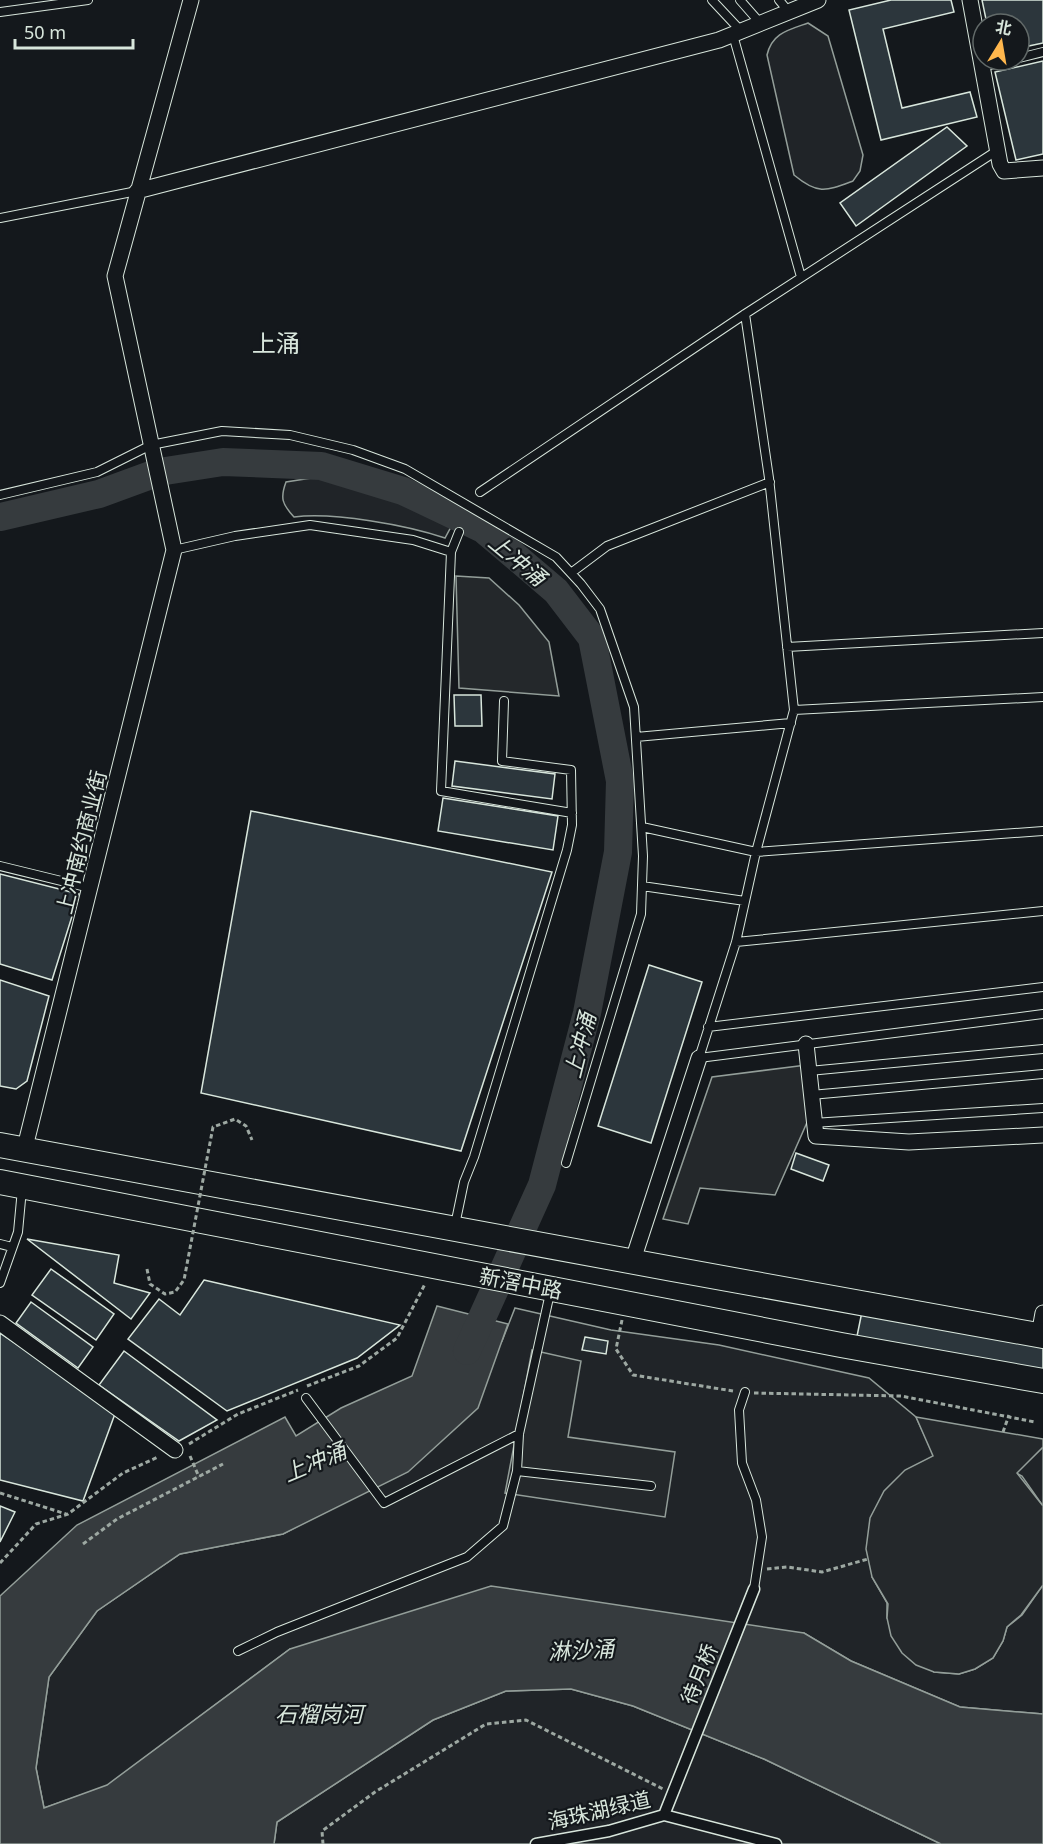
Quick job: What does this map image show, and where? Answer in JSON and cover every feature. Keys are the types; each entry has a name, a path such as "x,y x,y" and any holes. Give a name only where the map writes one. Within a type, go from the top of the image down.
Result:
{"highway":[{"path":"0,1135 72,1158"},
{"name":"新滘中路","path":"0,1145 463,1229 632,1263 1042,1328"},
{"name":"新滘中路","path":"6,1184 841,1346 1043,1382"}],"street":[{"path":"174,550 115,276 191,0"},
{"path":"137,191 737,33 816,0"},
{"path":"984,72 1000,164 1004,171 1043,168"},
{"name":"上冲南约商业街","path":"26,1143 92,889 174,550"},
{"path":"806,1044 816,1136 909,1142 1043,1135"},
{"path":"632,1263 699,1058"},
{"path":"0,1323 175,1450"},
{"name":"待月桥","path":"664,1815 754,1588"},
{"name":"海珠湖绿道","path":"536,1844 609,1831 664,1815 776,1844"}],"lane":[{"path":"0,12 88,0"},
{"path":"712,0 737,33 801,277"},
{"path":"740,0 761,24"},
{"path":"779,0 789,12"},
{"path":"480,492 801,277 998,150"},
{"path":"0,218 137,191"},
{"path":"745,314 770,482 794,710 756,852 736,942 699,1058 1043,1014"},
{"path":"0,495 97,472 151,445 222,431 290,435 353,450 405,469 556,557 571,573 600,609 634,707 642,827 642,886 641,914 566,1163"},
{"path":"571,573 607,546 770,482"},
{"path":"174,550 235,536 310,525 413,540 451,552"},
{"path":"459,532 451,552 441,791 572,813"},
{"path":"787,647 1043,633"},
{"path":"794,710 1043,697"},
{"path":"463,1229 464,1182 474,1158 567,849 572,813 571,770 502,761 504,701"},
{"path":"636,737 791,723"},
{"path":"642,827 756,852 1043,831"},
{"path":"0,866 92,889"},
{"path":"642,886 745,901"},
{"path":"736,942 1043,911"},
{"path":"708,1028 1043,987"},
{"path":"809,1071 1043,1049"},
{"path":"811,1095 1043,1074"},
{"path":"813,1123 1043,1108"},
{"path":"0,1283 18,1232 6,1184"},
{"path":"0,1244 12,1247"},
{"path":"238,1651 277,1632 467,1557 503,1526 517,1471 519,1434 539,1286"},
{"path":"745,1392 739,1410 742,1463 756,1500 762,1537 754,1588"},
{"path":"308,1400 384,1503 519,1434"},
{"path":"517,1471 651,1486"}],"path":[{"path":"147,1269 150,1284 165,1294 175,1292 184,1280 213,1127 235,1119 246,1126 252,1140"},
{"path":"199,1478 186,1446 200,1440 238,1414 359,1366 398,1338 435,1266"},
{"path":"623,1316 616,1349 633,1375 745,1392 901,1396 1009,1415 1035,1422"},
{"path":"1003,1432 1009,1415"},
{"path":"0,1563 36,1524 68,1514 123,1473 175,1450"},
{"path":"83,1544 117,1519 224,1464"},
{"path":"0,1493 68,1514"},
{"path":"757,1571 788,1567 822,1572 868,1559"},
{"path":"323,1844 322,1832 375,1792 486,1724 526,1720 672,1794"}],"shaded area":[{"path":"808,23 828,36 863,155 860,171 853,181 829,189 810,186 794,175 767,55 773,42 782,33"},
{"path":"318,477 411,503 453,523 445,538 411,529 349,518 294,517 283,501 286,482"},
{"path":"456,576 489,578 519,605 549,642 559,696 459,688"},
{"path":"814,1064 816,1102 775,1195 700,1188 688,1224 663,1219 712,1077"},
{"path":"515,1308 611,1330 719,1345 869,1378 916,1417 934,1456 872,1577 887,1603 887,1618 934,1672 959,1674 975,1669 993,1658 1003,1641 1007,1627 1022,1615 1043,1585 1043,1714 960,1707 851,1661 804,1633 290,1649 107,1786 44,1808 36,1768 49,1677 97,1611 180,1554 283,1534 320,1514 502,1341"},
{"path":"532,1350 581,1361 568,1437 675,1452 665,1517 505,1493"},
{"path":"916,1417 1043,1439 1043,1447 1017,1473 1043,1506 1043,1585 1021,1615 1007,1627 1003,1641 993,1658 975,1669 959,1674 934,1672 916,1665 902,1653 891,1636 887,1618 888,1604 872,1577 866,1549 870,1518 884,1491 905,1470 933,1456"},
{"path":"1043,1447 1043,1506 1022,1476 1016,1473"},
{"path":"571,1689 633,1706 764,1759 941,1844 274,1844 277,1822 433,1720 506,1691"}],"water":[{"name":"石榴岗河","path":"437,1306 508,1324 478,1408 408,1472 283,1534 180,1554 97,1611 49,1677 36,1768 44,1808 107,1785 290,1649 491,1586 804,1633 851,1661 960,1707 1043,1714 1043,1844 941,1844 764,1759 633,1706 571,1689 506,1691 433,1720 277,1822 274,1844 0,1844 0,1596 77,1525 285,1417 296,1436 341,1408 412,1376"}],"building":[{"path":"891,0 951,0 954,12 883,29 902,108 970,92 977,117 881,140 849,10"},
{"path":"982,0 1043,0 1043,43 1031,46 1031,12 984,12"},
{"path":"1043,61 1043,154 1016,160 995,72 1031,72 1031,64"},
{"path":"947,127 967,146 856,226 840,203"},
{"path":"454,695 481,695 482,726 455,726"},
{"path":"455,761 555,774 552,799 452,786"},
{"path":"443,798 558,816 553,850 438,831"},
{"path":"251,811 552,872 461,1151 201,1093"},
{"path":"0,874 79,894 52,980 0,964"},
{"path":"649,965 702,982 651,1143 598,1126"},
{"path":"0,980 49,996 27,1081 16,1089 0,1086"},
{"path":"796,1153 829,1165 823,1181 791,1169"},
{"path":"27,1239 119,1255 114,1283 150,1293 131,1319"},
{"path":"51,1269 114,1314 96,1340 32,1295"},
{"path":"204,1280 400,1325 357,1358 227,1411 128,1339 159,1299 180,1315"},
{"path":"866,1292 1043,1326 1043,1383 855,1346"},
{"path":"31,1302 93,1347 78,1368 16,1323"},
{"path":"0,1333 116,1411 83,1501 0,1480"},
{"path":"585,1337 608,1341 606,1354 582,1350"},
{"path":"124,1351 217,1420 179,1441 99,1385"},
{"path":"0,1506 15,1512 0,1542"}],"waterway":[{"name":"上冲涌","path":"0,517 99,494 159,472 223,462 321,466 403,491 483,529 556,591 592,638 620,781 618,852 587,1013 542,1185 467,1351"}],"district":[{"name":"上涌","path":"276,342"}],"water label":[{"name":"淋沙涌","path":"581,1649"}]}
